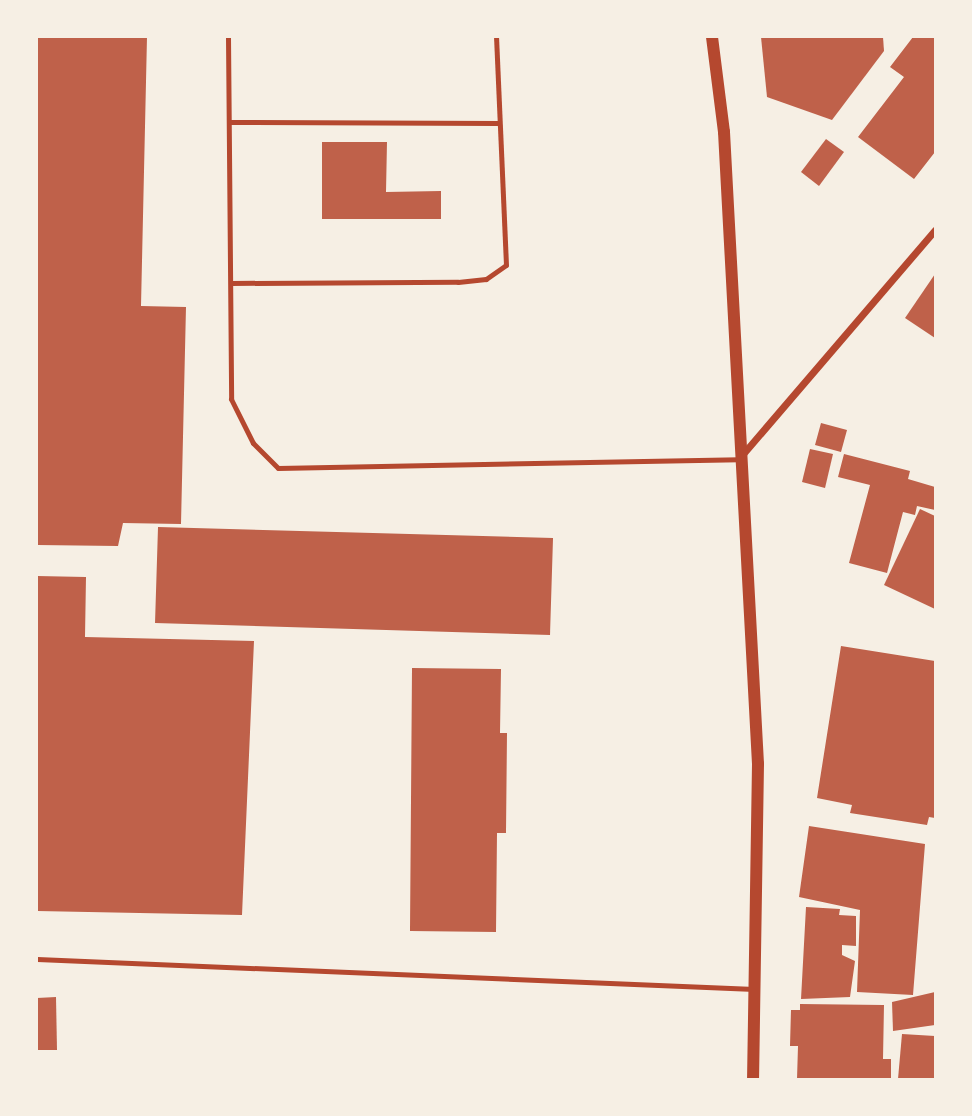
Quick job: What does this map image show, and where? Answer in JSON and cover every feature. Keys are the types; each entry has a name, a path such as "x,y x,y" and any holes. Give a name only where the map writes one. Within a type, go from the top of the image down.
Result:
{"street":[{"path":"712,37 723,132 739,459 758,764 753,1079"},
{"path":"739,459 935,230"}],"lane":[{"path":"229,37 231,399 253,443 278,468 739,459"},
{"path":"230,282 486,279 506,265 496,37"},
{"path":"230,122 498,123"},
{"path":"37,959 754,989"}],"building":[{"path":"37,37 147,37 141,306 186,307 181,524 123,523 118,546 37,545"},
{"path":"761,37 883,37 884,51 832,120 767,97"},
{"path":"913,37 935,37 935,152 914,179 858,137 904,77 890,67"},
{"path":"826,139 844,152 819,186 801,172"},
{"path":"322,142 387,142 386,192 441,191 441,219 322,219"},
{"path":"935,274 935,338 905,318"},
{"path":"821,423 847,430 841,452 815,445"},
{"path":"810,449 833,454 825,488 802,482"},
{"path":"844,454 910,471 908,479 935,487 935,510 917,506 915,515 903,512 887,573 849,563 870,485 838,477"},
{"path":"920,509 935,516 935,609 884,585"},
{"path":"158,527 553,538 550,635 155,623"},
{"path":"37,576 86,577 85,637 254,641 242,915 37,911"},
{"path":"841,646 935,661 935,818 929,817 927,825 850,813 852,805 817,798"},
{"path":"412,668 501,669 500,733 507,733 506,833 497,833 496,932 410,931"},
{"path":"809,826 925,844 913,995 857,992 860,910 799,897"},
{"path":"806,907 840,909 839,915 856,916 856,946 842,945 842,955 855,961 850,997 801,999"},
{"path":"935,992 935,1025 893,1031 892,1002"},
{"path":"56,997 57,1050 37,1050 37,998"},
{"path":"800,1004 884,1005 883,1059 891,1059 891,1079 797,1079 798,1046 790,1046 791,1010 800,1010"},
{"path":"902,1034 935,1036 935,1079 898,1079"}]}
